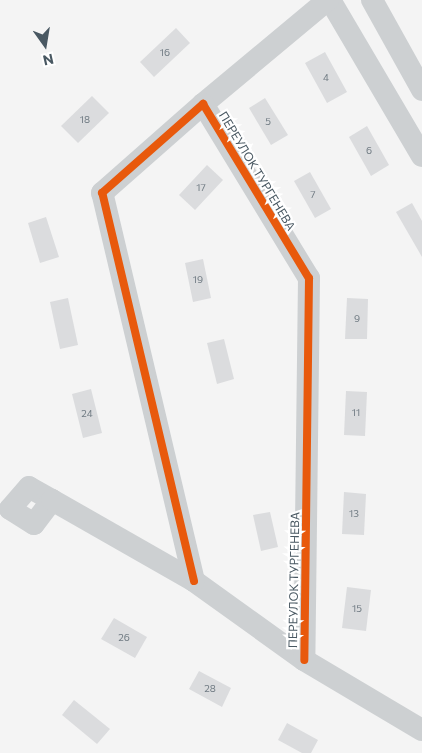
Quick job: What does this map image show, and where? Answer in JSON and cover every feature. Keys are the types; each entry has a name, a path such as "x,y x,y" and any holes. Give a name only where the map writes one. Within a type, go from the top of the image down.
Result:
{"street":[{"name":"ПЕРЕУЛОК ТУРГЕНЕВА","path":"194,581 102,193 203,104 329,0 422,156"},
{"path":"372,0 422,90"},
{"name":"ПЕРЕУЛОК ТУРГЕНЕВА","path":"203,104 309,278 304,660"},
{"path":"52,500 194,581 304,660 422,730"}],"building":[{"path":"176,28 190,43 154,77 140,62"},
{"path":"325,52 347,92 327,103 305,63"},
{"path":"92,96 109,113 78,143 61,126"},
{"path":"265,98 288,135 271,145 249,108"},
{"path":"367,126 389,165 371,176 349,137"},
{"path":"207,165 223,180 195,210 179,195"},
{"path":"310,172 331,209 315,218 294,181"},
{"path":"412,203 422,221 422,257 396,212"},
{"path":"46,217 59,257 40,263 28,223"},
{"path":"203,259 211,298 193,302 185,263"},
{"path":"68,298 78,345 60,349 50,302"},
{"path":"347,298 368,299 367,339 345,339"},
{"path":"224,339 234,379 217,384 207,343"},
{"path":"91,389 102,433 83,438 72,394"},
{"path":"346,391 367,392 365,436 344,435"},
{"path":"344,492 366,494 364,535 342,534"},
{"path":"270,512 278,547 261,551 253,515"},
{"path":"347,587 371,590 366,631 342,628"},
{"path":"114,618 147,637 135,658 101,639"},
{"path":"199,671 231,688 222,707 189,689"},
{"path":"74,700 110,729 97,744 62,715"},
{"path":"287,723 318,740 311,753 302,753 278,740"}],"cycle path":[{"path":"194,581 102,193 203,104 309,278 304,660"}]}
